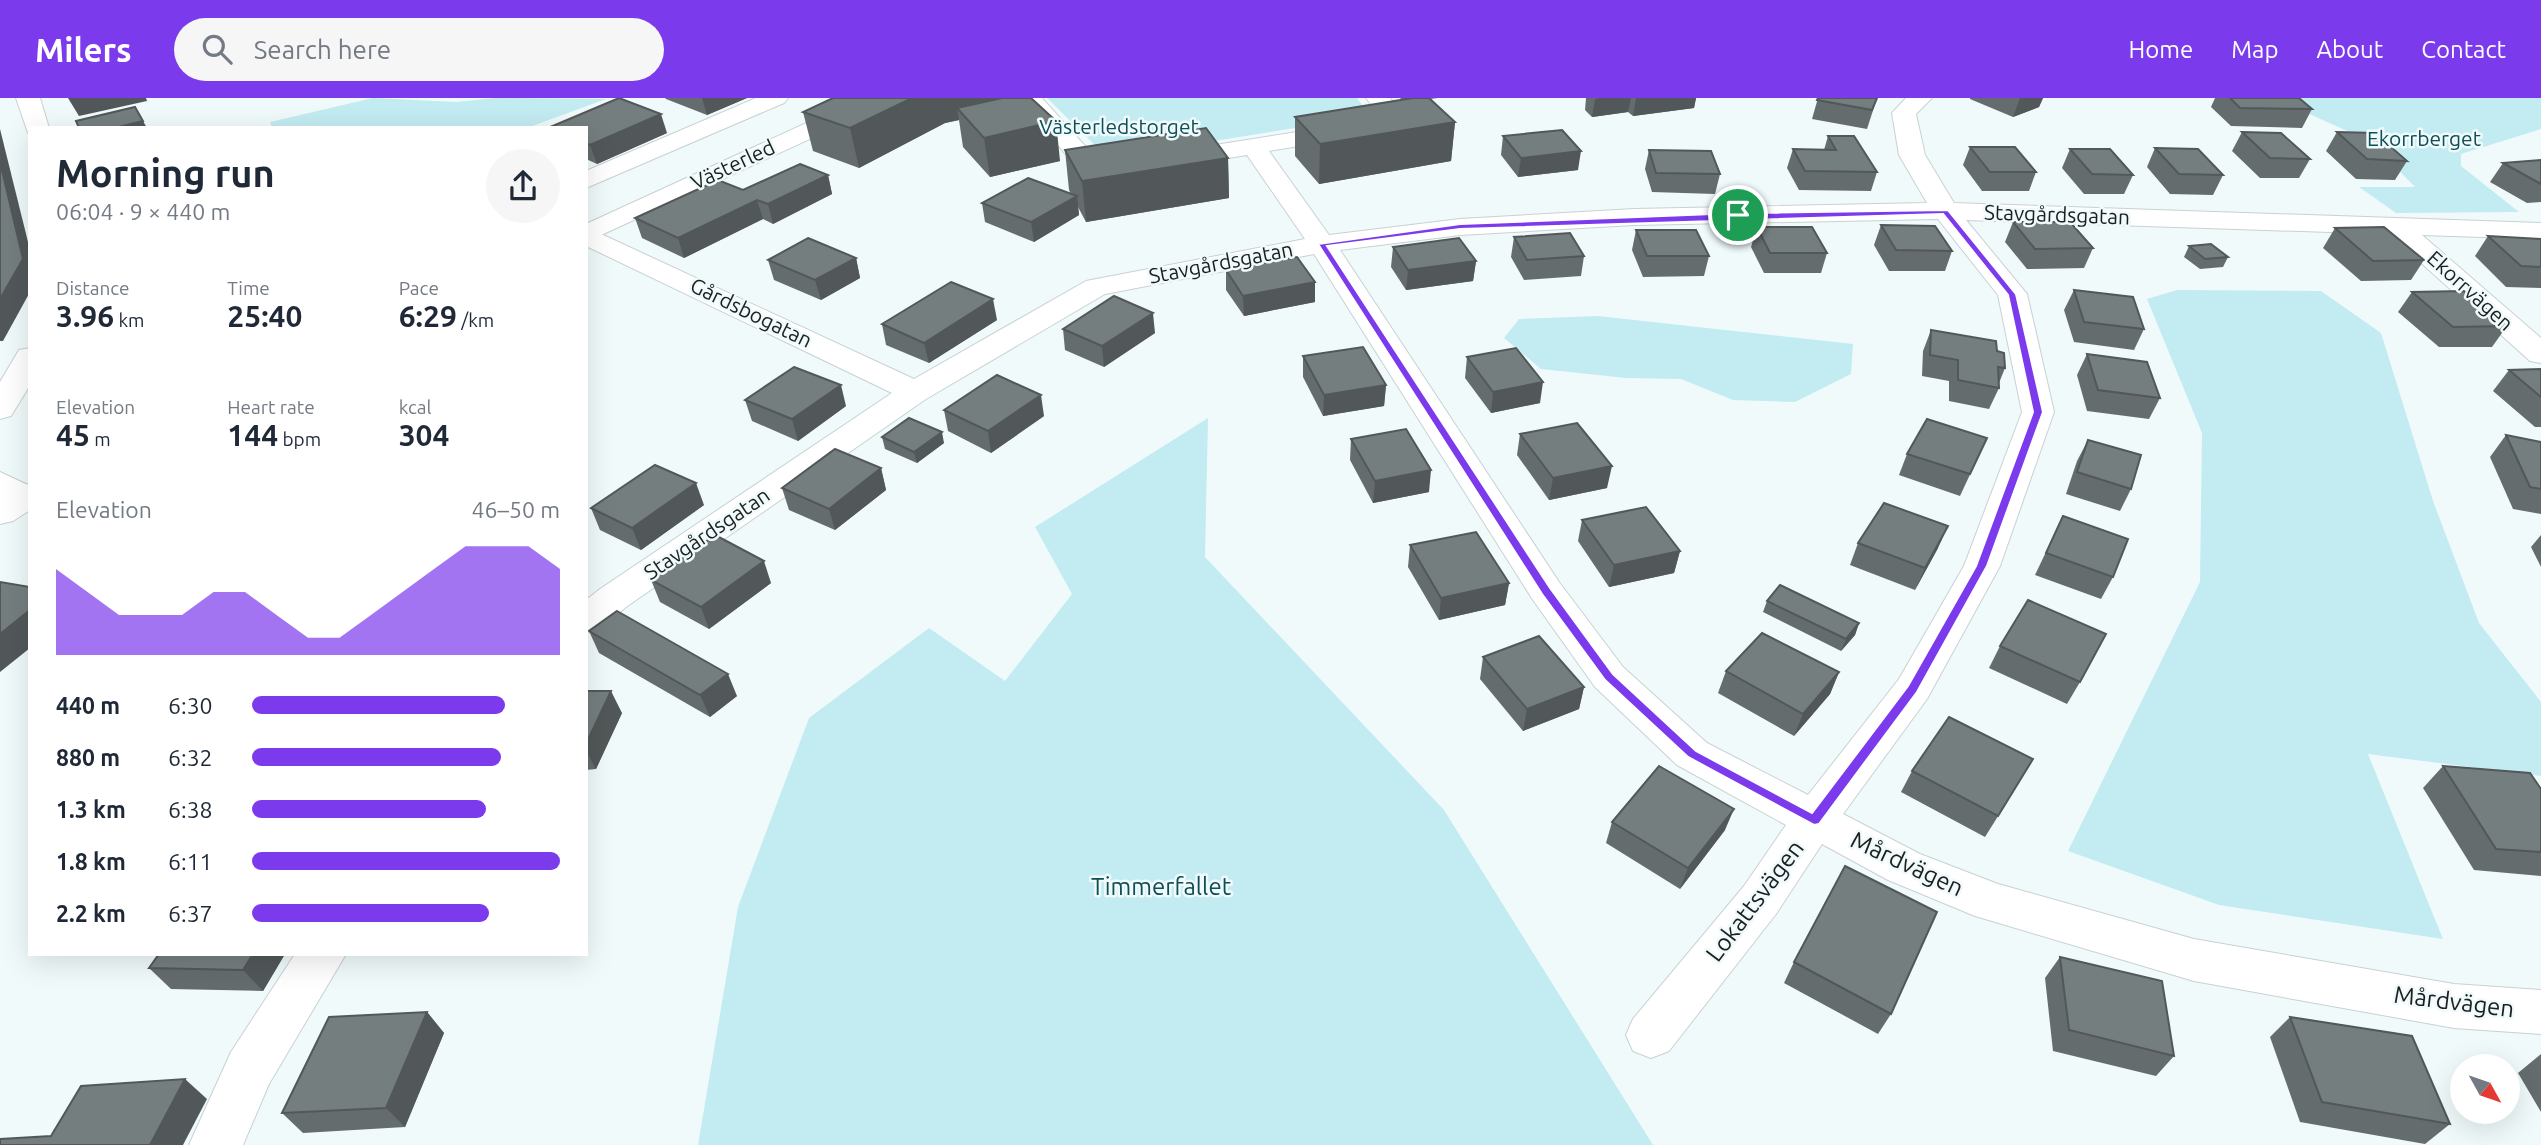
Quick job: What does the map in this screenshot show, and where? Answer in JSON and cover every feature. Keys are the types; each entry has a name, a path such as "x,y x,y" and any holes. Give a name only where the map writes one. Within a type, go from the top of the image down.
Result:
{"street":[{"path":"0,100 11,98"},
{"path":"28,98 36,126"},
{"name":"Västerled","path":"588,179 776,98"},
{"name":"Västerled","path":"588,233 880,98"},
{"path":"1028,98 1085,162 1112,169 1255,149 1380,126 1394,118 1378,98"},
{"name":"Lokattsvägen","path":"1651,1034 1760,900 1814,820 1913,689 1982,566 2038,412 2012,294 1945,211 1912,155 1904,113 1920,98"},
{"name":"Mårdvägen","path":"1255,149 1322,244 1546,591 1609,677 1692,754 1904,867 1991,902 2194,960 2454,1006 2541,1012"},
{"name":"Stavgårdsgatan","path":"588,618 613,598 915,392 1096,287 1322,244 1460,227 1634,218 1945,211 2541,232"},
{"name":"Ekorrvägen","path":"2399,229 2541,354"},
{"name":"Gårdsbogatan","path":"588,235 915,392"},
{"path":"0,409 28,360"},
{"path":"216,1145 250,1069 321,956"}],"green space":[{"path":"373,98 456,102 495,98 606,99 532,126 271,126 270,122"},
{"name":"Västerledstorget","path":"1047,98 1357,98 1370,116 1108,158"},
{"name":"Ekorrberget","path":"2273,98 2541,98 2541,129 2461,154 2461,166 2519,212 2396,213 2359,187 2415,187 2370,141"},
{"path":"2177,290 2321,291 2381,333 2433,501 2479,623 2541,702 2541,776 2368,754 2443,939 2219,905 2068,851 2200,582 2202,433 2147,299"},
{"path":"1598,316 1853,344 1851,374 1795,402 1733,400 1681,379 1626,378 1541,369 1504,338 1519,319"},
{"name":"Timmerfallet","path":"1208,418 1205,557 1444,810 1653,1145 698,1145 738,907 809,718 929,628 1005,681 1072,594 1035,527"}],"building":[{"path":"619,98 661,114 590,145 588,126 553,126"},
{"path":"833,98 912,98 850,128 803,112"},
{"path":"1002,98 1031,98 1056,121 984,138 957,108"},
{"path":"1413,98 1429,98 1455,122 1320,144 1295,117"},
{"path":"1877,98 1872,110 1817,100"},
{"path":"2230,98 2299,98 2312,109 2240,108"},
{"path":"135,107 143,121 123,126 78,126 76,121"},
{"path":"1206,128 1228,158 1082,181 1065,150"},
{"path":"1562,130 1581,151 1521,158 1503,136"},
{"path":"2242,132 2281,133 2310,159 2270,158"},
{"path":"2337,132 2375,133 2407,161 2367,159"},
{"path":"1828,136 1854,136 1877,172 1805,171 1793,149 1836,150"},
{"path":"1970,147 2015,147 2036,172 1990,172"},
{"path":"2155,148 2198,149 2223,175 2179,174"},
{"path":"2070,149 2110,149 2133,175 2092,174"},
{"path":"1649,150 1711,151 1720,174 1656,173"},
{"path":"2541,160 2541,184 2503,163"},
{"path":"0,162 23,259 0,299"},
{"path":"800,164 828,175 768,204 757,200 678,238 635,218 718,180 743,190"},
{"path":"1028,178 1077,196 1031,222 982,203"},
{"path":"2013,222 2070,222 2093,248 2035,249"},
{"path":"1881,225 1935,226 1952,251 1896,250"},
{"path":"1757,227 1812,227 1827,253 1770,253"},
{"path":"2384,227 2424,260 2373,261 2335,228"},
{"path":"1636,230 1696,230 1709,256 1647,256"},
{"path":"1570,233 1584,256 1527,260 1514,237"},
{"path":"2488,236 2541,239 2541,267 2521,266"},
{"path":"808,238 856,258 815,280 768,260"},
{"path":"1459,238 1476,261 1408,270 1393,247"},
{"path":"2211,244 2228,257 2205,259 2189,246"},
{"path":"1297,257 1315,282 1243,296 1226,270"},
{"path":"951,282 993,299 924,343 882,324"},
{"path":"2074,290 2133,297 2144,329 2084,322"},
{"path":"2464,291 2507,326 2453,327 2412,292"},
{"path":"1114,296 1153,313 1102,346 1063,329"},
{"path":"1931,330 1996,341 1997,351 2004,353 2005,368 1998,367 1999,388 1958,380 1958,360 1930,355"},
{"path":"1363,347 1386,385 1324,395 1303,356"},
{"path":"1516,348 1543,382 1493,392 1467,357"},
{"path":"2087,354 2147,362 2160,398 2098,390"},
{"path":"794,367 841,385 792,419 745,400"},
{"path":"2541,369 2541,397 2509,370"},
{"path":"997,375 1041,395 988,431 944,410"},
{"path":"909,418 942,432 914,452 882,437"},
{"path":"1927,419 1987,438 1970,474 1907,454"},
{"path":"1577,423 1612,466 1553,478 1520,434"},
{"path":"1406,429 1431,470 1375,481 1351,439"},
{"path":"2506,435 2541,442 2541,489 2530,487"},
{"path":"2088,440 2141,455 2131,489 2077,472"},
{"path":"835,449 881,468 829,509 782,488"},
{"path":"655,465 696,483 632,528 591,508"},
{"path":"1884,503 1948,526 1925,568 1858,543"},
{"path":"1646,507 1680,551 1614,565 1582,520"},
{"path":"2063,516 2128,539 2113,577 2046,553"},
{"path":"1476,532 1509,583 1441,598 1410,545"},
{"path":"715,535 764,561 701,607 651,580"},
{"path":"0,582 28,587 28,612 0,634"},
{"path":"1780,585 1859,623 1846,639 1767,601"},
{"path":"2028,600 2106,634 2080,682 2000,646"},
{"path":"617,611 728,674 700,695 589,631"},
{"path":"1762,633 1839,672 1803,714 1726,671"},
{"path":"1539,636 1584,687 1527,709 1483,657"},
{"path":"588,691 611,691 588,740"},
{"path":"1949,717 2033,759 1998,816 1912,771"},
{"path":"1659,766 1734,809 1688,868 1612,822"},
{"path":"2443,766 2530,773 2541,789 2541,852 2496,849"},
{"path":"1845,866 1937,912 1891,1014 1794,962"},
{"path":"158,956 252,956 243,970 149,968"},
{"path":"2060,957 2162,981 2174,1056 2069,1030"},
{"path":"427,1012 386,1108 282,1113 329,1017"},
{"path":"2290,1017 2412,1036 2450,1124 2322,1102"},
{"path":"185,1079 150,1145 0,1145 0,1139 51,1136 81,1086"}],"route":[{"path":"1945,211 2012,294 2038,412 1982,566 1913,689 1814,820 1692,754 1609,677 1546,591 1322,244 1460,227 1738,215 1945,211"}]}
